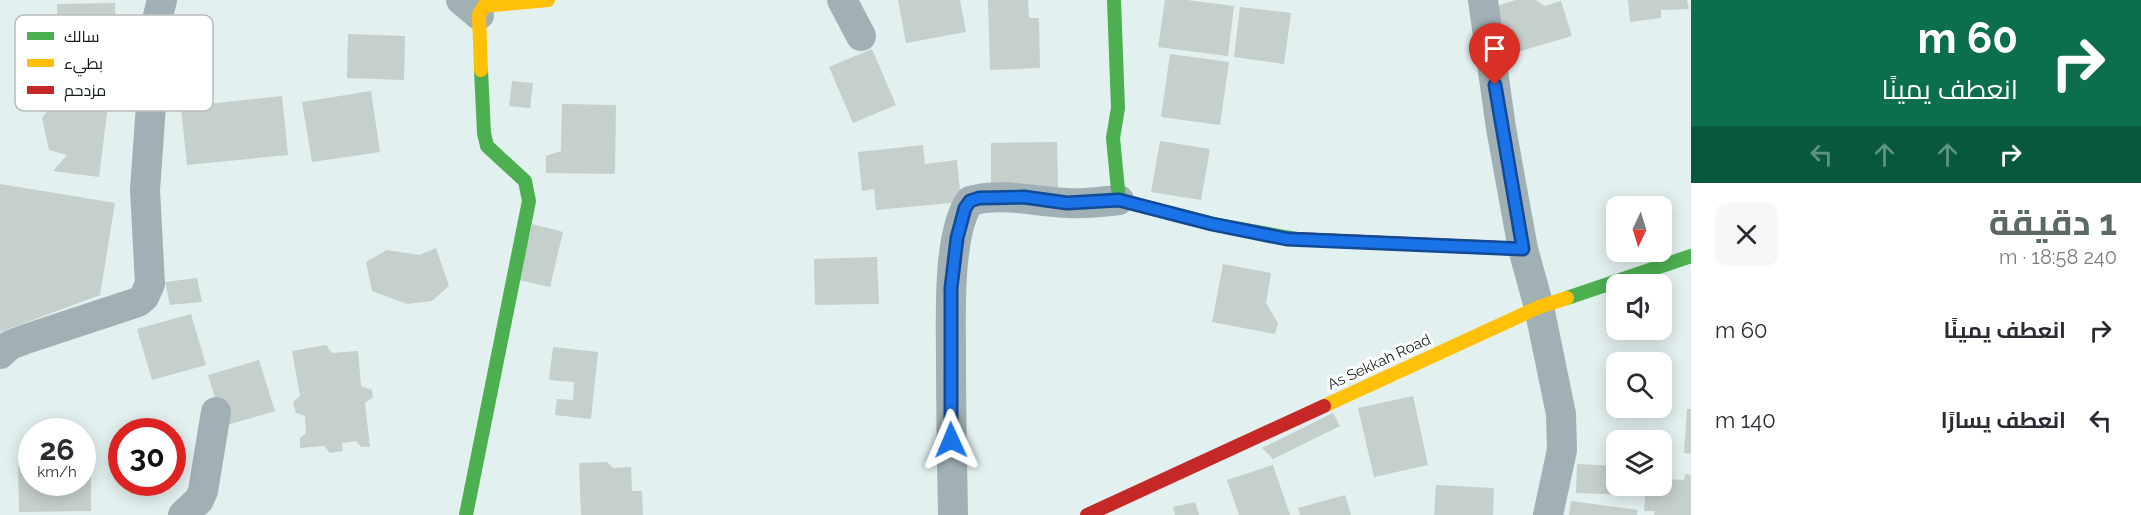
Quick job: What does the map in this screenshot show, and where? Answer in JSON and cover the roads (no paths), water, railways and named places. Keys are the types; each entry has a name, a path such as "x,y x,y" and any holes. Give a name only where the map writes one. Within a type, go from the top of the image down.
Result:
{"street":[{"path":"158,15 162,0"},
{"path":"466,515 529,201 525,181 487,146 470,8 548,0"},
{"path":"842,0 861,36"},
{"path":"1114,0 1118,108 1113,138 1119,200"},
{"path":"1483,0 1501,128 1523,249 1539,307 1561,414 1562,450 1548,515"},
{"path":"0,354 10,345 138,302 148,291 150,276 145,190 151,111"},
{"path":"953,515 951,288 957,238 965,208 970,201 1024,197 1067,203 1119,200 1212,224 1287,239 1523,249"},
{"name":"As Sekkah Road","path":"1087,515 1539,307 1691,256"},
{"path":"183,515 199,500 203,490 216,412"}]}
